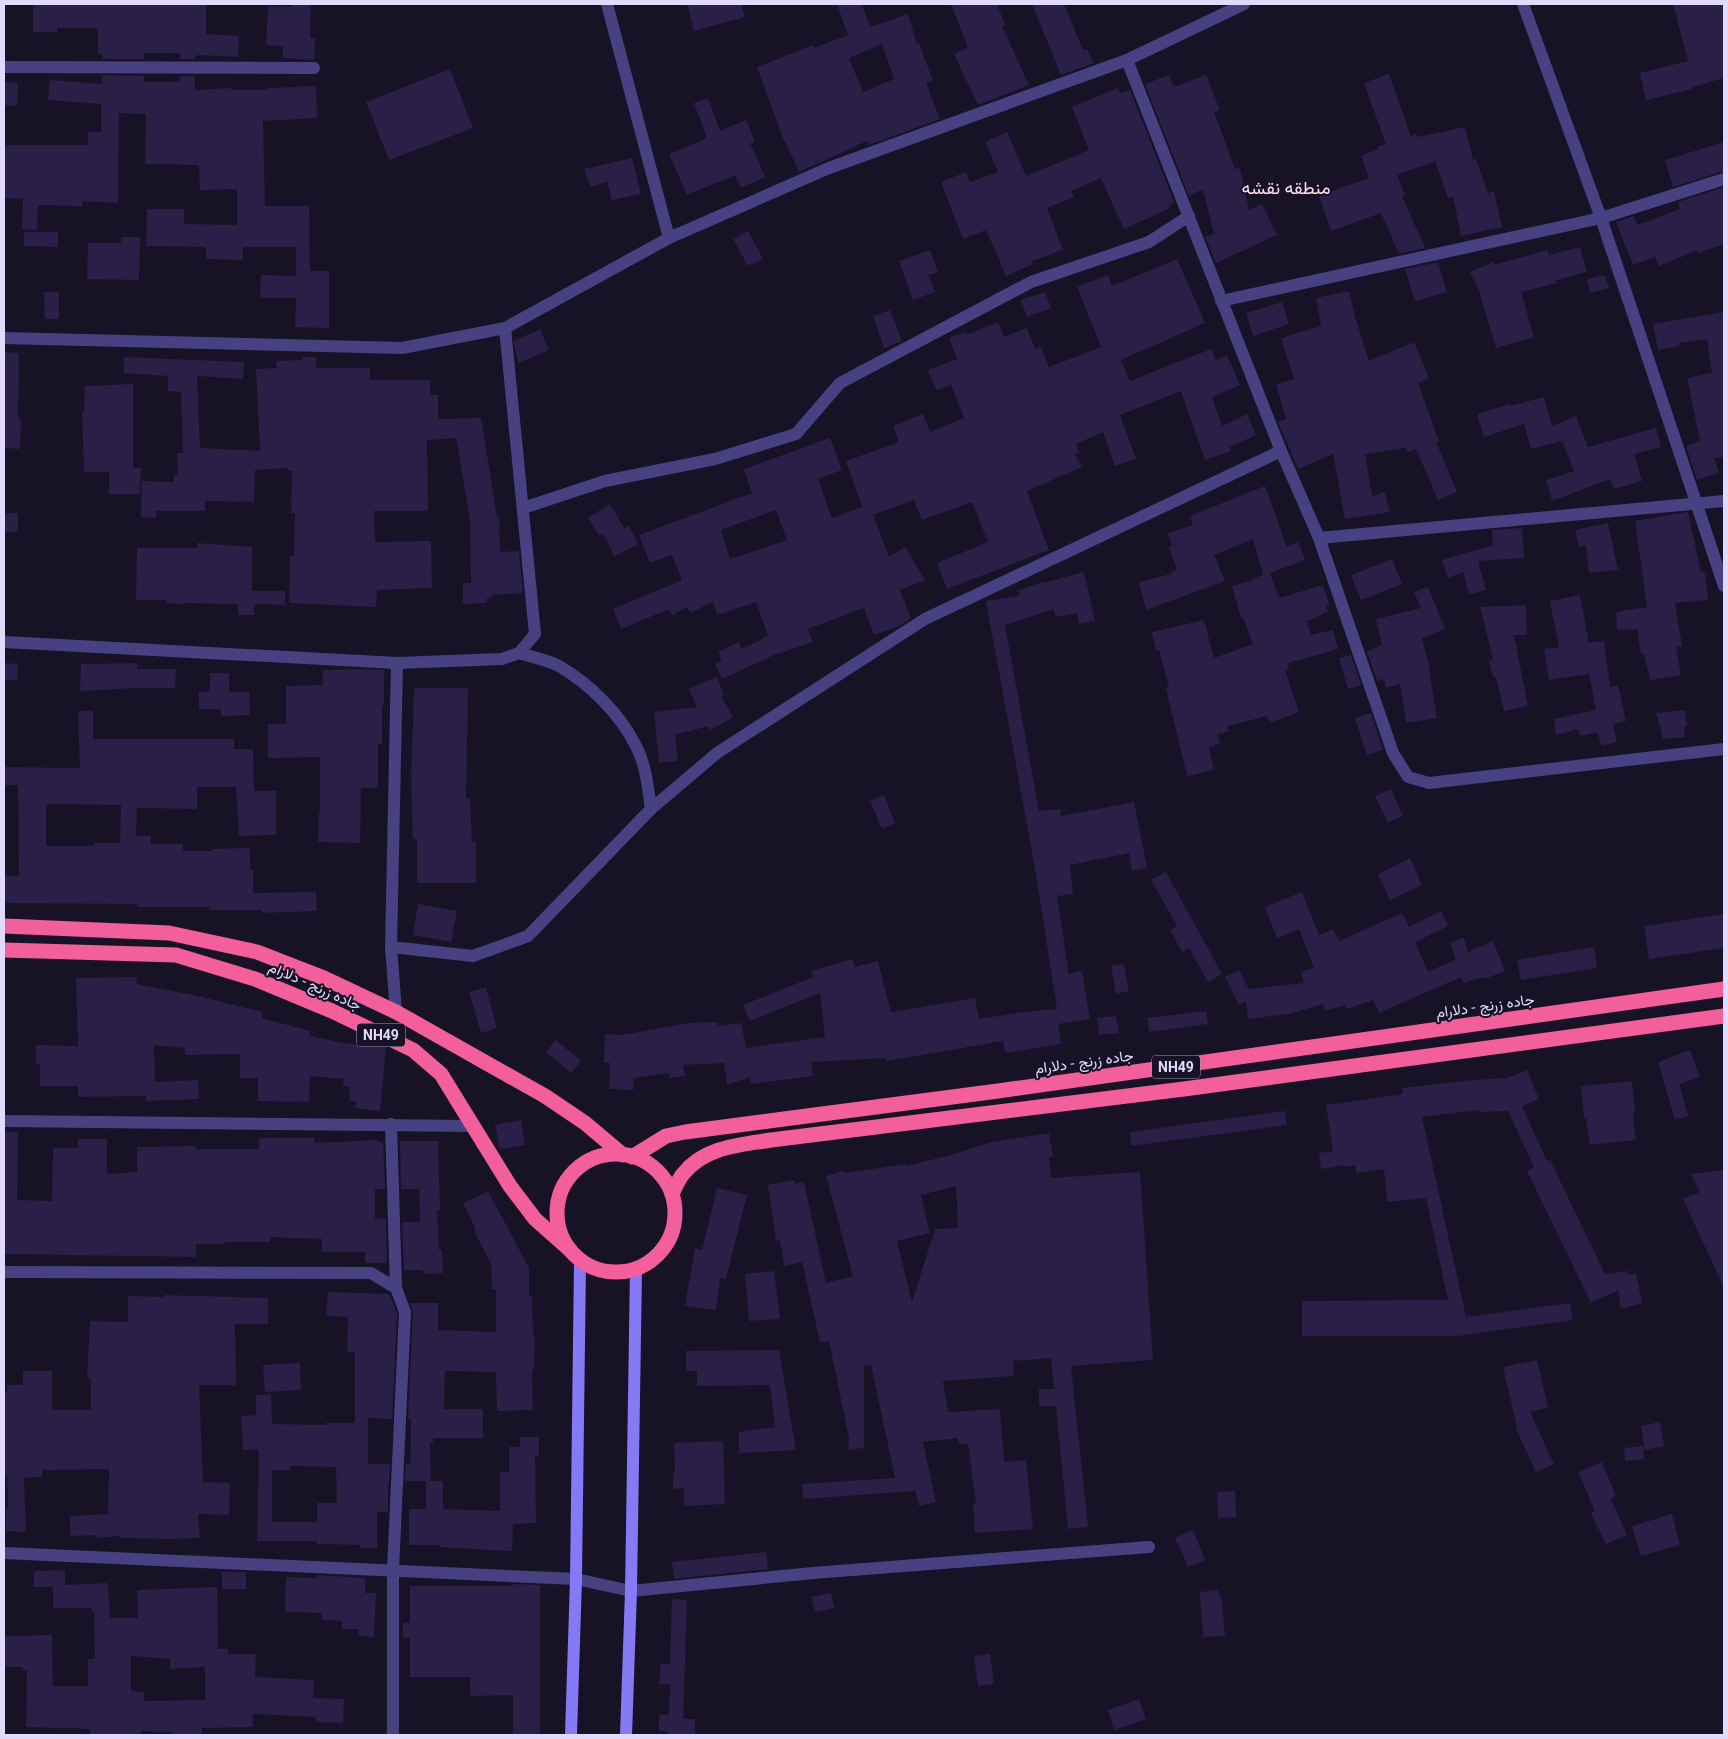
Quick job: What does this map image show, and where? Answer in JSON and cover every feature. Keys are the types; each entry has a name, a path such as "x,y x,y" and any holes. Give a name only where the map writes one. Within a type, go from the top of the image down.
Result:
{"highway":[{"name":"جاده زرنج - دلارام","path":"4,926 169,933 257,952 324,978 396,1012 545,1096 585,1123 628,1156 666,1136 685,1132 1037,1086 1724,989"},
{"name":"جاده زرنج - دلارام","path":"4,950 176,955 255,979 332,1011 413,1050 441,1074 510,1186 535,1219 570,1250"},
{"name":"NH49","path":"672,1194 683,1174 699,1158 719,1149 771,1140 1184,1089 1724,1016"},
{"name":"NH49","path":"605,1155 628,1156 649,1165 663,1178 672,1194 675,1212 672,1230 664,1247 652,1260 636,1269 618,1272 599,1270 580,1262 561,1235 557,1218 558,1201 564,1185 574,1171 589,1161 605,1155"}],"main road":[{"path":"571,1735 576,1579 580,1262"},
{"path":"626,1735 631,1591 636,1269"}],"street":[{"path":"607,4 669,238"},
{"path":"4,338 402,348 505,328 669,238 828,168 1127,60 1244,4"},
{"path":"1523,4 1601,218 1724,586"},
{"path":"1127,60 1281,451 1319,538 1393,753 1408,777 1429,783 1724,749"},
{"path":"4,67 314,68"},
{"path":"1221,301 1601,218 1724,179"},
{"path":"523,508 605,481 715,458 796,434 840,383 1031,282 1149,242 1189,216"},
{"path":"4,642 397,663 502,659 519,653 535,634 505,328"},
{"path":"391,947 473,956 528,936 651,809 716,753 925,619 1281,451"},
{"path":"1319,538 1698,505 1724,501"},
{"path":"519,653 558,665 591,689 621,722 637,746 646,776 651,809"},
{"path":"396,1012 391,947 397,663"},
{"path":"4,1121 472,1126"},
{"path":"391,1124 396,1288 405,1312 393,1570 393,1735"},
{"path":"4,1272 371,1274 396,1288"},
{"path":"4,1553 576,1579 631,1591 813,1573 1149,1547"}],"building":[{"path":"33,4 206,4 206,34 239,36 238,57 200,55 195,56 195,59 180,59 180,53 144,53 144,59 102,59 102,54 98,54 98,28 57,28 57,32 33,32"},
{"path":"292,4 311,4 310,38 315,38 314,60 283,58 283,46 266,45 268,6 292,7"},
{"path":"687,4 741,4 745,17 694,31"},
{"path":"837,4 862,4 870,27 908,14 917,44 919,43 933,81 926,83 940,119 869,145 867,141 799,172 784,141 757,67 813,45 814,48 848,35","holes":["882,44 894,79 863,92 849,58"]},
{"path":"951,4 997,4 1005,25 1002,26 1029,85 978,105 954,54 968,48"},
{"path":"1032,4 1064,4 1083,50 1087,49 1094,63 1061,75"},
{"path":"1673,4 1724,4 1724,78 1692,87 1692,89 1646,100 1640,73 1688,61"},
{"path":"450,69 473,128 389,160 366,102"},
{"path":"1389,74 1411,136 1416,134 1418,137 1465,127 1473,160 1476,159 1488,193 1494,191 1502,227 1461,236 1453,196 1448,198 1435,161 1397,175 1405,195 1402,196 1425,248 1399,254 1381,213 1331,231 1319,196 1369,178 1361,156 1386,144 1364,83"},
{"path":"102,75 144,76 144,82 179,82 180,76 195,76 195,90 231,88 231,90 267,90 267,88 316,86 317,118 263,121 265,206 309,206 310,271 329,271 329,328 295,327 296,298 260,298 261,275 296,276 296,247 243,247 243,260 206,259 206,247 146,246 147,209 184,209 184,224 237,225 237,189 200,190 199,165 145,164 146,114 119,113 118,203 82,201 82,206 38,205 37,230 22,229 23,199 4,198 4,145 88,145 88,132 101,132 101,104 48,100 50,80 102,84"},
{"path":"1169,75 1174,87 1206,75 1220,110 1214,112 1235,169 1240,168 1249,210 1262,204 1277,235 1216,263 1205,237 1214,234 1203,189 1189,196 1145,84"},
{"path":"4,82 18,83 17,106 4,105"},
{"path":"1118,88 1120,93 1130,90 1174,202 1169,205 1170,208 1124,229 1101,178 1071,191 1074,197 1047,208 1063,250 1032,261 1033,264 1006,276 986,230 963,239 941,182 966,172 970,182 998,172 985,142 1007,132 1026,176 1089,150 1072,107"},
{"path":"708,98 720,131 746,120 755,142 750,143 765,177 741,188 735,175 687,195 669,154 707,138 694,103"},
{"path":"1724,142 1724,171 1673,187 1665,160"},
{"path":"632,158 641,194 612,200 607,181 591,187 584,169"},
{"path":"1724,187 1724,244 1699,253 1698,250 1659,266 1655,257 1633,265 1616,222 1634,216 1637,225 1680,209 1678,202"},
{"path":"748,231 763,259 748,266 733,239"},
{"path":"24,232 58,232 58,247 24,246"},
{"path":"121,237 140,237 139,280 87,279 88,243 121,243"},
{"path":"1580,247 1587,272 1556,280 1557,283 1521,292 1534,337 1496,348 1480,294 1470,272 1493,262 1494,265 1548,250 1549,255"},
{"path":"930,250 938,272 928,275 935,292 913,300 899,261"},
{"path":"1177,259 1205,323 1121,360 1130,381 1211,349 1216,360 1227,355 1240,385 1212,397 1222,426 1247,414 1256,435 1230,447 1231,451 1205,460 1181,391 1120,415 1136,459 1115,466 1103,432 1076,444 1079,453 1075,454 1082,467 1027,491 1049,550 947,589 937,563 988,542 972,502 922,520 914,500 873,515 889,557 905,547 925,580 900,590 911,618 899,626 874,635 864,608 808,629 813,642 776,654 722,679 715,664 722,660 718,652 739,642 742,649 768,636 756,602 717,615 713,602 690,613 687,607 672,615 669,609 621,629 613,609 682,580 672,555 650,563 639,535 752,493 744,469 830,438 842,470 818,479 832,518 862,507 846,461 899,442 893,426 923,414 930,432 964,418 951,385 936,390 928,370 957,359 949,338 965,332 966,335 998,322 1004,337 1027,328 1035,349 1041,347 1049,367 1101,347 1077,287 1108,275 1112,286","holes":["776,510 787,540 730,559 721,530"]},
{"path":"1438,262 1447,292 1415,301 1405,269"},
{"path":"1605,275 1609,288 1590,293 1587,279"},
{"path":"1349,291 1369,361 1414,342 1429,378 1418,383 1439,441 1436,442 1457,492 1438,500 1416,449 1407,452 1406,448 1365,454 1372,496 1385,492 1390,512 1345,519 1333,454 1298,469 1278,422 1286,419 1276,384 1294,379 1281,338 1321,326 1316,298"},
{"path":"44,292 59,292 59,319 45,319"},
{"path":"1045,292 1051,308 1027,317 1021,300"},
{"path":"1282,302 1289,324 1253,336 1246,313"},
{"path":"890,310 902,341 884,348 873,316"},
{"path":"1724,312 1724,457 1714,458 1719,473 1697,480 1686,446 1700,441 1687,378 1712,373 1707,339 1679,343 1680,346 1658,350 1653,324"},
{"path":"540,329 549,350 519,363 514,341"},
{"path":"4,352 19,353 18,419 21,419 20,449 4,448"},
{"path":"124,357 244,362 243,379 197,376 200,448 260,451 256,369 277,368 276,361 302,360 302,357 316,357 316,368 370,368 370,380 430,380 430,395 438,395 438,419 481,418 497,517 499,517 500,552 519,551 523,593 492,595 493,598 487,598 487,603 463,604 463,583 471,583 470,520 456,438 427,440 428,511 374,511 375,542 431,541 432,588 377,590 376,607 289,603 290,556 294,556 295,513 291,513 292,471 288,471 288,468 255,470 254,502 205,501 205,511 156,511 156,518 141,517 142,481 174,482 174,475 178,475 177,453 183,453 181,392 168,391 168,376 124,373"},
{"path":"133,384 133,468 141,468 140,494 109,494 109,472 84,472 82,412 84,412 85,386"},
{"path":"1544,397 1552,426 1576,416 1588,447 1656,428 1661,447 1634,454 1642,481 1614,489 1610,479 1552,501 1546,480 1574,471 1562,441 1531,449 1524,424 1484,437 1477,414 1510,404 1510,406"},
{"path":"1265,486 1287,547 1298,542 1305,560 1270,573 1279,598 1323,585 1329,604 1326,605 1328,612 1307,621 1311,635 1333,630 1338,649 1288,663 1289,669 1285,670 1299,712 1270,723 1267,716 1228,726 1229,731 1218,734 1220,744 1209,747 1214,770 1187,776 1166,688 1169,688 1159,650 1156,651 1152,632 1204,620 1214,658 1253,644 1243,617 1241,618 1232,586 1263,575 1253,539 1214,555 1225,581 1146,610 1139,582 1171,574 1177,570 1169,547 1172,546 1168,533 1193,525 1190,516"},
{"path":"610,504 624,528 629,526 638,544 614,556 603,533 599,536 588,518"},
{"path":"1688,512 1701,572 1705,572 1708,600 1675,603 1682,646 1676,647 1681,675 1650,680 1644,654 1641,654 1637,629 1617,630 1616,612 1647,607 1635,521"},
{"path":"4,513 18,513 18,532 4,532"},
{"path":"1608,523 1618,570 1589,573 1586,546 1579,547 1575,530"},
{"path":"1522,528 1524,558 1478,561 1486,590 1469,595 1463,572 1448,578 1442,560 1493,545 1492,530"},
{"path":"197,543 252,547 252,591 285,591 285,605 254,604 254,615 238,615 238,604 182,604 166,603 166,600 136,600 137,548 197,548"},
{"path":"1392,559 1402,584 1361,600 1351,575"},
{"path":"1084,572 1095,621 1079,624 1077,613 1056,617 1054,609 1005,625 1039,811 1060,809 1061,816 1134,802 1147,868 1132,871 1129,853 1070,865 1073,894 1057,896 1069,974 1082,971 1090,1019 1058,1024 1061,1044 1005,1053 1003,1041 886,1061 886,1058 811,1062 813,1076 751,1084 750,1077 727,1085 724,1063 683,1065 685,1076 670,1078 669,1073 634,1078 633,1090 609,1089 610,1063 604,1063 605,1034 622,1035 689,1023 717,1022 718,1026 741,1023 746,1048 825,1037 820,993 750,1021 743,1005 813,977 811,971 852,959 855,967 878,961 891,1012 975,998 979,1019 1057,1009 1036,874 986,601 1020,596 1018,590"},
{"path":"1428,587 1445,629 1422,638 1430,670 1437,718 1406,723 1400,684 1386,688 1384,679 1377,681 1367,651 1382,645 1376,619 1421,608 1414,592"},
{"path":"1580,595 1589,643 1604,641 1610,687 1618,685 1626,721 1613,724 1617,742 1601,746 1598,732 1580,736 1578,729 1556,735 1554,719 1596,710 1589,674 1549,680 1544,649 1559,647 1550,601"},
{"path":"1526,605 1527,635 1514,635 1528,706 1504,711 1496,677 1493,677 1489,661 1493,660 1480,607"},
{"path":"1351,655 1361,685 1348,689 1339,658"},
{"path":"4,663 18,664 17,680 4,680"},
{"path":"137,663 137,669 176,669 175,688 80,691 81,664"},
{"path":"322,670 384,670 382,744 378,744 378,788 361,788 360,843 318,842 320,757 268,758 268,724 286,724 286,686 323,685"},
{"path":"210,673 229,673 229,692 249,692 250,715 221,716 221,709 199,709 199,692 210,692"},
{"path":"717,677 724,695 721,696 733,717 711,730 708,726 675,735 678,761 659,763 654,712 697,707 689,689"},
{"path":"414,688 468,688 466,799 470,799 472,842 476,842 476,883 417,883 417,839 413,839 411,781"},
{"path":"1685,710 1687,726 1684,726 1685,737 1663,739 1656,713"},
{"path":"78,711 93,711 93,739 234,739 234,749 253,749 254,791 276,791 276,835 239,836 236,787 197,787 197,809 137,808 136,836 151,836 151,844 183,844 183,851 250,848 250,870 253,869 253,893 316,892 317,911 262,913 262,910 209,910 209,907 137,907 137,904 4,903 4,875 19,876 18,785 4,785 4,767 80,768","holes":["46,804 121,805 120,843 94,843 94,846 46,846"]},
{"path":"1371,713 1383,750 1367,755 1355,718"},
{"path":"1391,789 1403,816 1388,823 1375,796"},
{"path":"884,795 895,823 882,829 870,801"},
{"path":"1410,858 1422,885 1390,900 1378,874"},
{"path":"1166,872 1222,974 1208,982 1189,948 1182,952 1170,930 1177,926 1151,880"},
{"path":"1302,892 1319,935 1333,929 1339,941 1402,913 1409,927 1441,911 1448,926 1415,942 1428,972 1456,959 1450,942 1464,938 1468,952 1493,941 1505,971 1485,979 1484,977 1464,983 1461,977 1379,1013 1373,1000 1347,1009 1345,1005 1325,1011 1323,1004 1289,1014 1248,1019 1246,1001 1239,1005 1225,977 1239,970 1249,989 1304,983 1301,972 1314,968 1299,929 1277,938 1265,907"},
{"path":"418,904 457,911 451,942 413,935"},
{"path":"1724,914 1724,948 1649,959 1644,926"},
{"path":"1594,947 1597,968 1521,980 1517,960"},
{"path":"1124,964 1129,991 1116,994 1111,966"},
{"path":"136,977 137,984 198,996 262,1012 262,1018 310,1031 310,1036 344,1043 386,1047 380,1111 355,1108 356,1101 349,1101 350,1087 343,1086 344,1079 310,1076 309,1102 258,1101 258,1078 240,1078 240,1054 185,1055 185,1048 154,1045 155,1082 198,1080 199,1099 146,1101 146,1096 78,1097 78,1086 40,1086 40,1064 36,1064 36,1045 78,1046 76,978"},
{"path":"486,987 497,1028 481,1033 469,992"},
{"path":"1206,1011 1208,1024 1149,1032 1147,1018"},
{"path":"1116,1016 1119,1033 1099,1035 1097,1018"},
{"path":"556,1040 581,1061 571,1073 546,1052"},
{"path":"1690,1050 1700,1077 1679,1084 1688,1116 1675,1120 1658,1062"},
{"path":"1527,1070 1539,1099 1522,1106 1547,1161 1550,1160 1605,1274 1628,1271 1628,1275 1636,1273 1642,1303 1621,1309 1618,1290 1591,1303 1527,1171 1534,1167 1508,1111 1479,1112 1478,1110 1422,1117 1466,1317 1570,1303 1573,1320 1457,1336 1302,1336 1302,1301 1448,1300 1426,1198 1387,1202 1384,1169 1356,1173 1355,1165 1345,1167 1345,1165 1321,1169 1319,1153 1333,1151 1326,1105 1403,1094 1402,1088 1507,1078"},
{"path":"1632,1081 1636,1140 1590,1145 1586,1118 1584,1118 1581,1086"},
{"path":"1285,1111 1287,1125 1131,1146 1130,1132"},
{"path":"521,1120 525,1145 500,1149 495,1125"},
{"path":"4,1131 18,1132 17,1200 52,1201 53,1148 78,1148 78,1139 107,1139 107,1174 137,1172 137,1147 196,1146 196,1149 259,1149 259,1138 314,1138 314,1143 378,1140 378,1142 383,1142 385,1189 375,1189 375,1219 386,1218 387,1263 365,1263 365,1252 322,1252 322,1239 270,1237 270,1242 196,1244 196,1257 4,1254"},
{"path":"1049,1133 1053,1157 1049,1157 1051,1178 1140,1172 1153,1360 1071,1366 1088,1527 1068,1529 1056,1406 1039,1406 1039,1389 1054,1389 1051,1358 1013,1361 1014,1376 943,1381 948,1412 1000,1409 1004,1462 1026,1460 1033,1529 975,1533 973,1505 976,1504 968,1444 958,1444 958,1438 923,1442 936,1502 919,1506 915,1491 803,1499 802,1484 895,1478 871,1365 864,1366 864,1448 848,1450 849,1438 829,1341 820,1342 802,1262 784,1266 780,1240 776,1241 768,1185 794,1180 795,1184 804,1182 826,1283 853,1276 826,1176 844,1171 845,1173 906,1164 906,1166 951,1155 992,1142","holes":["956,1186 958,1228 935,1229 912,1302 897,1241 930,1233 921,1195"]},
{"path":"400,1141 438,1141 440,1210 437,1210 439,1250 442,1250 443,1273 423,1274 423,1270 404,1270 402,1222 420,1222 419,1189 401,1189"},
{"path":"1724,1170 1724,1288 1683,1199 1700,1192 1691,1174"},
{"path":"717,1188 747,1195 726,1279 720,1278 716,1310 685,1306 695,1248 702,1250"},
{"path":"488,1191 529,1268 529,1296 532,1296 533,1335 535,1335 534,1370 532,1370 533,1410 497,1411 496,1372 445,1371 444,1409 483,1409 483,1438 433,1438 433,1443 430,1443 431,1481 405,1481 406,1464 410,1464 411,1449 411,1419 408,1419 413,1312 410,1303 438,1303 438,1330 496,1332 496,1289 492,1289 491,1264 474,1231 476,1230 463,1203"},
{"path":"774,1271 780,1319 749,1321 745,1274"},
{"path":"328,1292 389,1294 397,1313 392,1419 368,1418 368,1464 390,1464 388,1512 377,1512 377,1548 360,1548 360,1545 317,1544 317,1541 257,1541 259,1449 243,1450 241,1416 256,1415 256,1395 271,1394 272,1424 326,1425 326,1423 355,1423 355,1352 347,1352 348,1317 326,1316","holes":["290,1466 336,1467 337,1503 317,1503 317,1522 272,1522 272,1470 290,1470"]},
{"path":"164,1295 268,1298 268,1324 235,1324 236,1385 199,1385 203,1482 230,1483 229,1515 198,1514 200,1538 120,1538 120,1536 97,1538 97,1535 70,1536 70,1516 108,1514 109,1469 42,1470 42,1477 24,1478 26,1532 6,1531 6,1508 8,1508 7,1475 4,1475 4,1392 7,1392 7,1385 23,1385 23,1371 52,1371 52,1410 91,1410 91,1379 87,1378 90,1321 128,1322 128,1296 164,1297"},
{"path":"779,1350 796,1450 739,1453 739,1432 775,1427 770,1385 697,1386 697,1371 686,1371 686,1351"},
{"path":"1537,1360 1548,1408 1530,1412 1554,1464 1536,1472 1516,1429 1503,1367"},
{"path":"300,1363 301,1390 265,1392 263,1365"},
{"path":"1660,1422 1664,1446 1645,1450 1641,1426"},
{"path":"520,1437 539,1437 539,1456 535,1456 536,1523 513,1524 512,1551 440,1547 440,1545 409,1545 409,1509 426,1509 426,1481 443,1481 443,1509 500,1511 500,1472 509,1472 509,1447 520,1447"},
{"path":"723,1441 725,1504 684,1506 684,1488 673,1489 673,1473 675,1473 674,1443"},
{"path":"1643,1446 1644,1459 1625,1461 1624,1448"},
{"path":"1602,1462 1616,1496 1611,1499 1627,1535 1606,1544 1591,1513 1595,1511 1578,1472"},
{"path":"1235,1491 1236,1517 1218,1518 1217,1492"},
{"path":"1672,1514 1680,1545 1641,1556 1632,1526"},
{"path":"1193,1530 1205,1560 1188,1567 1175,1538"},
{"path":"766,1552 768,1569 674,1579 672,1562"},
{"path":"65,1570 65,1585 108,1583 110,1618 138,1618 137,1590 217,1587 218,1649 228,1649 228,1654 256,1654 255,1677 314,1680 313,1698 344,1699 343,1723 316,1722 316,1717 253,1714 253,1727 202,1728 202,1735 171,1735 171,1732 141,1731 141,1735 90,1735 90,1729 26,1727 27,1670 23,1671 22,1667 4,1667 4,1636 52,1635 53,1686 88,1686 88,1659 95,1659 94,1611 92,1611 92,1608 53,1608 53,1587 34,1587 34,1571","holes":["131,1656 170,1659 170,1669 205,1667 205,1700 144,1701 144,1692 131,1691"]},
{"path":"222,1572 246,1572 246,1589 222,1589"},
{"path":"317,1575 365,1578 365,1593 376,1593 374,1637 358,1636 358,1629 342,1629 342,1621 322,1620 322,1613 285,1612 286,1577 317,1578"},
{"path":"513,1584 540,1585 540,1735 513,1735 513,1695 470,1696 470,1677 410,1677 410,1638 403,1638 403,1623 410,1623 410,1586 513,1586"},
{"path":"1218,1590 1222,1600 1225,1636 1203,1637 1200,1592"},
{"path":"831,1593 834,1608 815,1612 811,1597"},
{"path":"672,1599 687,1600 683,1719 695,1719 695,1735 668,1735 668,1731 659,1731 659,1715 669,1715 670,1684 659,1684 661,1663 670,1664"},
{"path":"990,1654 994,1684 978,1686 974,1656"},
{"path":"1139,1699 1146,1719 1114,1730 1108,1710"}],"district":[{"name":"منطقه نقشه","path":"1286,188"}]}
